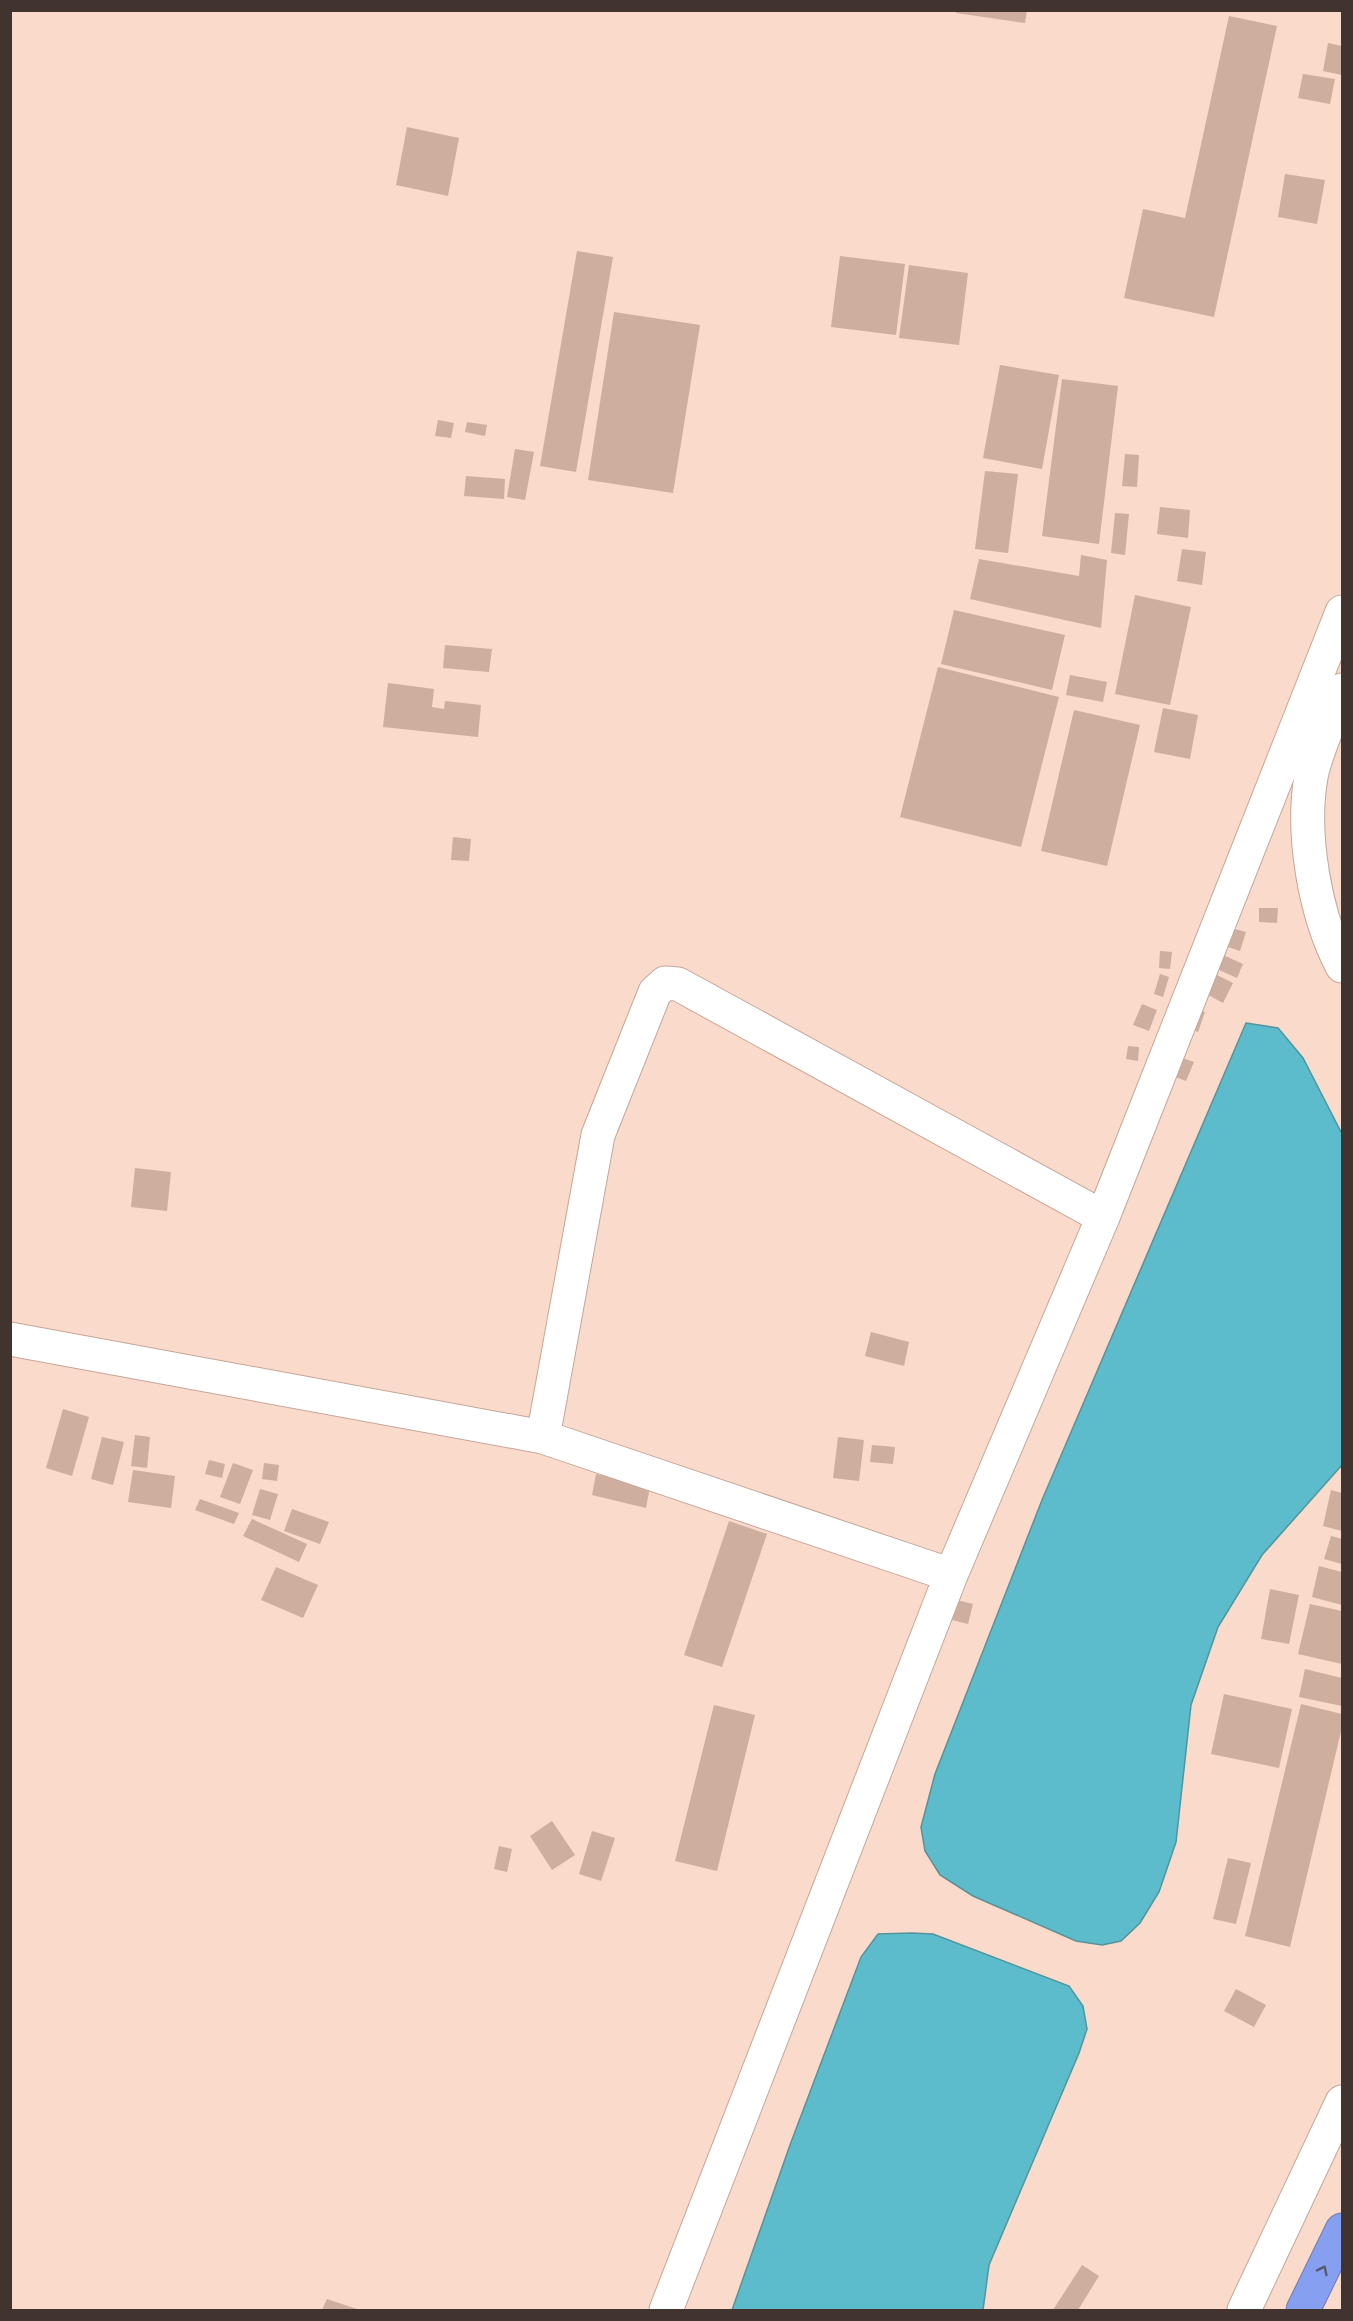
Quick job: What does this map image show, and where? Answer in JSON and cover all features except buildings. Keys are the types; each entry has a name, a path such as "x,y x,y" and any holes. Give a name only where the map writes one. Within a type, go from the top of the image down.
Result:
{"highway":[{"path":"1303,2310 1342,2230"}],"street":[{"path":"666,2310 951,1575 1102,1217 1342,612"},
{"path":"1342,690 1311,776 1307,844 1330,943 1342,966"},
{"path":"543,1437 598,1134 655,992 665,983 678,984 1102,1217"},
{"path":"10,1339 543,1437 951,1575"},
{"path":"1244,2310 1342,2102"}],"water":[{"path":"1246,1023 1278,1028 1303,1058 1342,1134 1342,1465 1262,1555 1218,1627 1191,1705 1176,1842 1159,1892 1140,1923 1121,1941 1102,1945 1076,1941 973,1896 940,1875 925,1851 921,1827 935,1774 1042,1500"},
{"path":"878,1934 933,1934 1069,1986 1083,2006 1087,2029 1079,2053 989,2265 983,2310 732,2310 790,2145 861,1957"}]}
